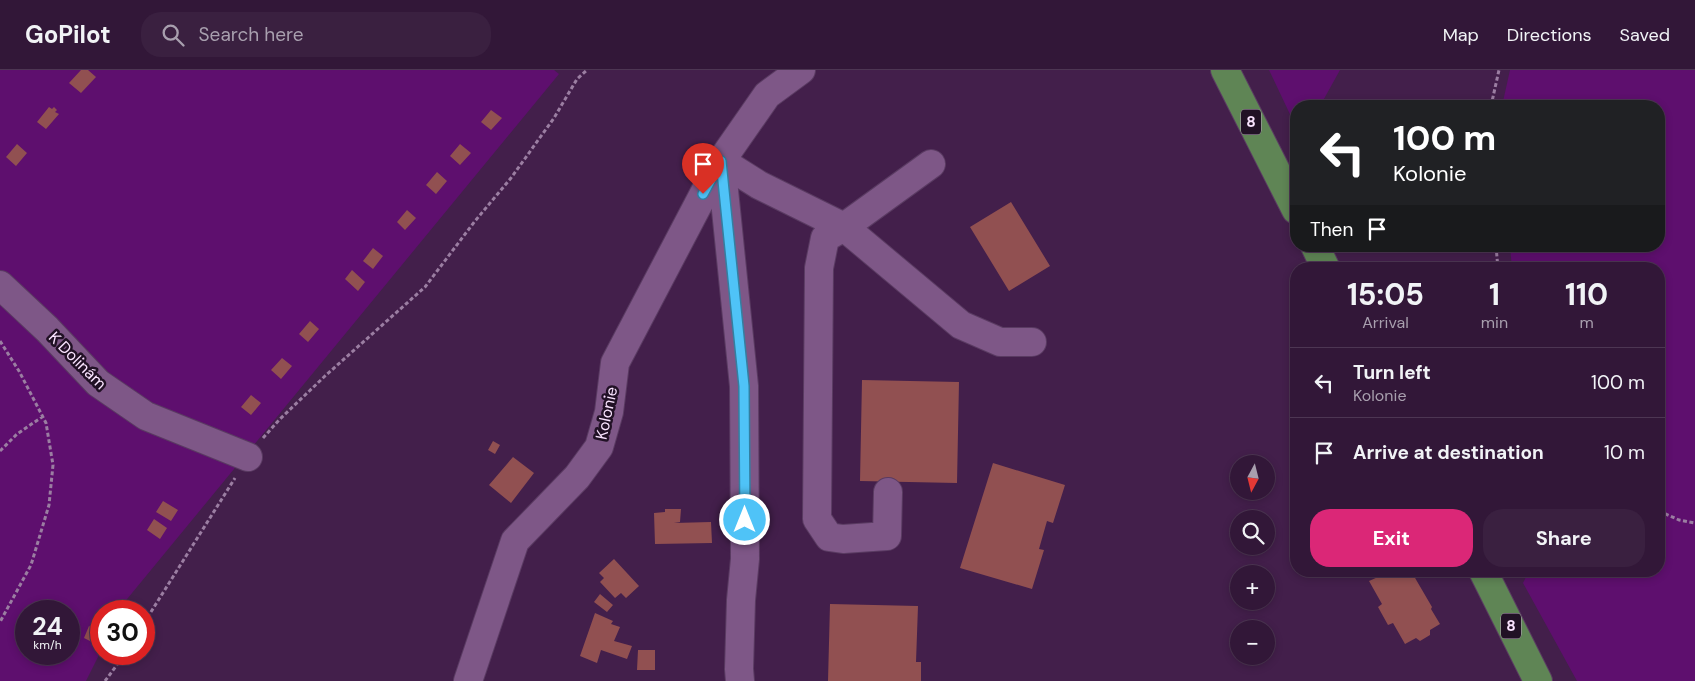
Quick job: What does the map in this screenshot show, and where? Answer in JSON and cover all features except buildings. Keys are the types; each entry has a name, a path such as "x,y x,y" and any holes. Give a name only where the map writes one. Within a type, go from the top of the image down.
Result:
{"main road":[{"name":"8","path":"1225,70 1290,198"},
{"name":"8","path":"1491,577 1538,681"}],"street":[{"name":"Kolonie","path":"468,681 515,541 577,477 599,447 609,412 615,363 721,161 767,95 801,70"},
{"path":"721,161 759,185 844,227 962,325 1000,342 1032,342"},
{"path":"721,161 744,386 745,558 741,600 740,681"},
{"path":"888,492 887,536 843,539 829,537 817,519 819,268 825,238 844,227 931,164"},
{"name":"K Dolinám","path":"0,285 47,328 98,384 146,416 248,457"}],"path":[{"path":"155,606 248,457 279,420 325,376 426,287 475,221 511,178 554,118 577,79 587,70"},
{"path":"1492,100 1499,70"},
{"path":"0,341 19,371 46,423 53,465 49,505 31,565 0,622"},
{"path":"0,451 16,434 42,417"},
{"path":"1665,513 1679,520 1695,523"},
{"path":"105,681 117,665"}],"shaded area":[{"path":"0,70 554,70 559,74 126,600 90,600 90,665 94,665 86,681 0,681"},
{"path":"1269,70 1340,70 1323,100 1290,100 1290,114"},
{"path":"1510,70 1695,70 1695,681 1577,681 1523,583 1526,577 1665,577 1665,262 1511,262 1511,252 1665,252 1665,100 1503,100"}],"route":[{"path":"703,194 721,161 744,386 745,520"}]}
